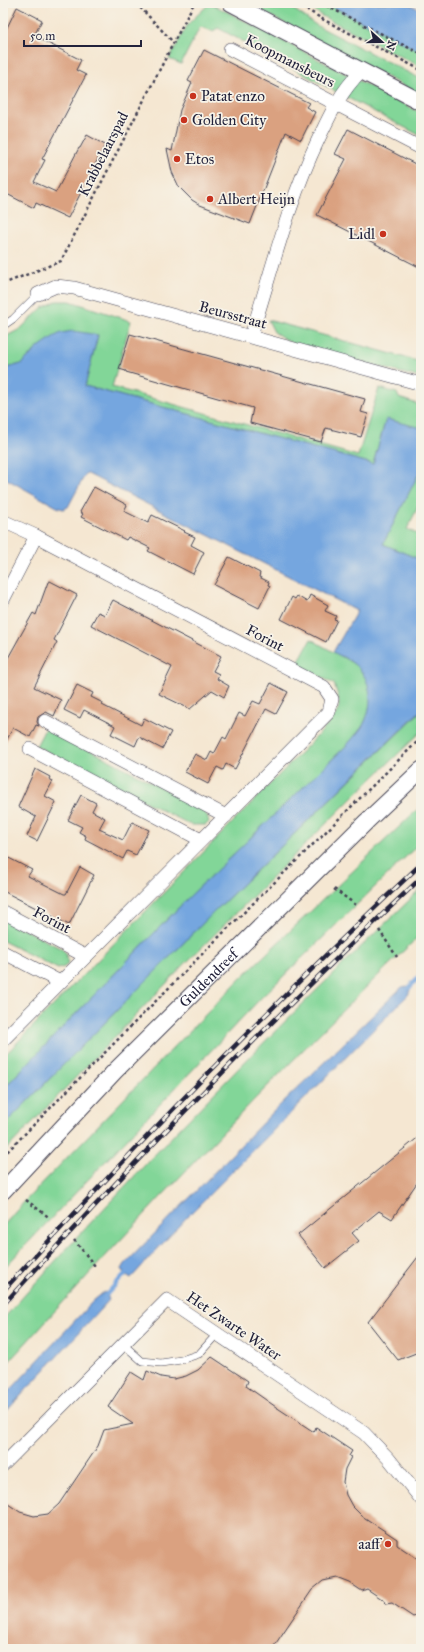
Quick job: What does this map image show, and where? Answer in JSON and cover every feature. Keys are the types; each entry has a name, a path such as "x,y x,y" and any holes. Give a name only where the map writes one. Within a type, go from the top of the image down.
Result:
{"street":[{"path":"231,3 421,102"},
{"name":"Koopmansbeurs","path":"230,49 335,102"},
{"name":"Koopmansbeurs","path":"252,336 272,264 304,169 335,102 347,85 361,71"},
{"path":"335,102 421,148"},
{"name":"Beursstraat","path":"38,294 56,286 74,288 421,384"},
{"name":"Forint","path":"3,521 36,536 324,687 332,699 329,712 3,1040"},
{"path":"3,600 36,536"},
{"path":"45,721 226,816"},
{"path":"30,750 201,840"},
{"name":"Guldendreef","path":"3,1191 115,1071 368,820 421,770"},
{"name":"Forint","path":"3,912 85,956"},
{"path":"3,952 60,982"},
{"name":"Het Zwarte Water","path":"3,1465 166,1300 364,1433 389,1459 421,1499"}],"lane":[{"path":"3,326 13,319 38,294"},
{"path":"123,1344 142,1361 161,1363 181,1360 199,1354 217,1334"}],"path":[{"path":"3,7 5,3"},
{"path":"136,3 173,42"},
{"name":"Krabbelaarspad","path":"3,284 61,261 194,3"},
{"path":"296,3 324,20 421,70"},
{"path":"321,3 421,54"},
{"name":"Guldendreef","path":"3,1156 218,938 421,738"},
{"path":"334,889 356,905"},
{"path":"379,930 397,957"},
{"path":"26,1200 50,1218"},
{"path":"74,1240 95,1266"}],"green space":[{"path":"210,3 421,113 421,136 218,28 213,31 200,27 181,64 169,59 188,24"},
{"path":"246,3 285,3 316,25 421,79 421,95"},
{"path":"304,3 329,3 333,7 421,52 421,67 322,16"},
{"path":"57,301 70,301 131,321 112,387 358,456 379,388 397,393 399,398 421,405 421,428 386,419 373,464 85,386 98,335 40,346 21,364 3,369 3,338 20,329 42,308"},
{"path":"268,320 421,362 421,378 291,343 274,332"},
{"path":"421,469 421,501 407,529 421,536 421,560 383,544"},
{"path":"311,639 354,664 361,670 368,685 370,694 369,711 362,727 346,746 188,898 3,1089 3,1057 323,730 333,718 339,704 334,684 297,664"},
{"path":"421,711 421,732 353,797 186,963 3,1153 3,1126 213,913"},
{"path":"46,727 199,807 207,815 209,822 206,825 191,825 36,746"},
{"path":"421,806 421,842 262,997 3,1269 3,1226 26,1200 242,977"},
{"path":"421,889 421,934 367,986 208,1147 3,1368 3,1319 155,1154 313,993"},
{"path":"3,919 62,949 66,954 68,964 58,969 3,941"}],"water":[{"path":"329,3 407,3 421,10 421,52 333,7"},
{"path":"73,331 98,335 85,386 373,464 386,419 421,428 421,469 383,544 421,560 421,710 213,913 3,1126 3,1089 188,898 346,746 362,727 366,719 370,703 368,686 361,671 350,661 333,652 357,611 86,473 68,507 63,509 3,477 3,369 21,364 40,346 53,337 61,333"},
{"path":"407,986 410,990 408,995 186,1218 131,1278 125,1274 122,1269 125,1264 278,1107 402,987"},
{"path":"104,1292 107,1294 109,1300 3,1415 3,1398 93,1301"}],"building":[{"path":"17,7 42,20 34,36 81,60 76,70 86,75 42,159 45,160 34,182 56,192 87,135 105,145 68,218 36,203 34,208 3,192 3,36"},
{"path":"204,50 309,103 306,107 315,112 301,140 286,132 250,224 200,205 192,200 179,187 172,172 167,149 172,151 180,110 192,83 188,81"},
{"path":"348,129 421,167 421,268 317,215 346,159 335,154"},
{"path":"130,334 365,399 361,412 368,414 361,437 326,428 321,442 250,423 253,408 119,369"},
{"path":"94,487 127,505 124,511 148,523 152,515 195,537 191,545 204,552 193,574 148,551 150,548 128,537 126,540 81,517 83,514 80,512"},
{"path":"229,557 260,573 259,577 269,582 268,585 270,586 259,608 214,585"},
{"path":"50,581 77,595 54,640 57,642 34,687 61,700 54,716 46,712 38,717 37,722 39,726 36,725 30,737 13,728 3,747 3,667 33,613 36,615 48,582"},
{"path":"310,595 328,605 325,611 336,616 334,619 337,620 326,642 281,619 292,597 295,599 297,596 307,602"},
{"path":"113,600 221,656 213,671 219,674 217,679 229,686 224,697 212,690 190,709 159,694 172,667 91,625 98,612 105,615"},
{"path":"271,683 288,692 276,714 266,709 235,769 226,764 223,770 217,767 208,784 185,772 195,754 207,760 211,752 214,754 223,737 226,739 239,713 245,716 253,701 260,704"},
{"path":"77,685 93,693 91,697 103,703 102,705 141,725 144,718 171,732 162,749 139,737 135,746 111,734 115,726 84,710 80,718 64,710"},
{"path":"35,769 50,777 49,779 53,781 45,796 56,802 37,841 27,836 36,817 18,807"},
{"path":"81,795 96,803 92,811 105,818 99,829 123,840 132,822 149,830 136,855 127,851 123,859 85,839 86,836 79,832 82,827 68,820"},
{"path":"3,855 32,870 28,876 64,894 66,894 80,867 94,875 69,925 3,891"},
{"path":"421,1135 421,1177 392,1219 379,1211 352,1233 359,1241 325,1268 298,1235"},
{"path":"421,1253 421,1351 398,1360 368,1322"},
{"path":"212,1357 248,1381 246,1386 276,1407 314,1432 316,1427 352,1451 349,1456 351,1457 345,1469 343,1482 346,1495 352,1506 362,1516 397,1539 397,1545 418,1559 418,1562 421,1564 421,1614 413,1617 392,1603 386,1604 385,1601 367,1589 362,1591 350,1583 337,1578 323,1581 312,1590 272,1649 3,1649 3,1512 8,1504 20,1512 34,1516 48,1514 59,1504 98,1446 104,1430 133,1424 108,1407 131,1372 144,1380 147,1371 161,1377 174,1379 186,1376 198,1370"}],"waterway":[{"path":"409,988 421,974"},
{"path":"107,1294 125,1274"}],"railway":[{"path":"3,1291 104,1181 208,1073 313,967 421,864"},
{"path":"3,1305 104,1195 208,1087 313,981 421,878"}],"place":[{"name":"Patat enzo","path":"193,96"},
{"name":"Golden City","path":"184,120"},
{"name":"Etos","path":"177,159"},
{"name":"Albert Heijn","path":"210,199"},
{"name":"Lidl","path":"383,234"},
{"name":"aaff","path":"388,1544"}]}
